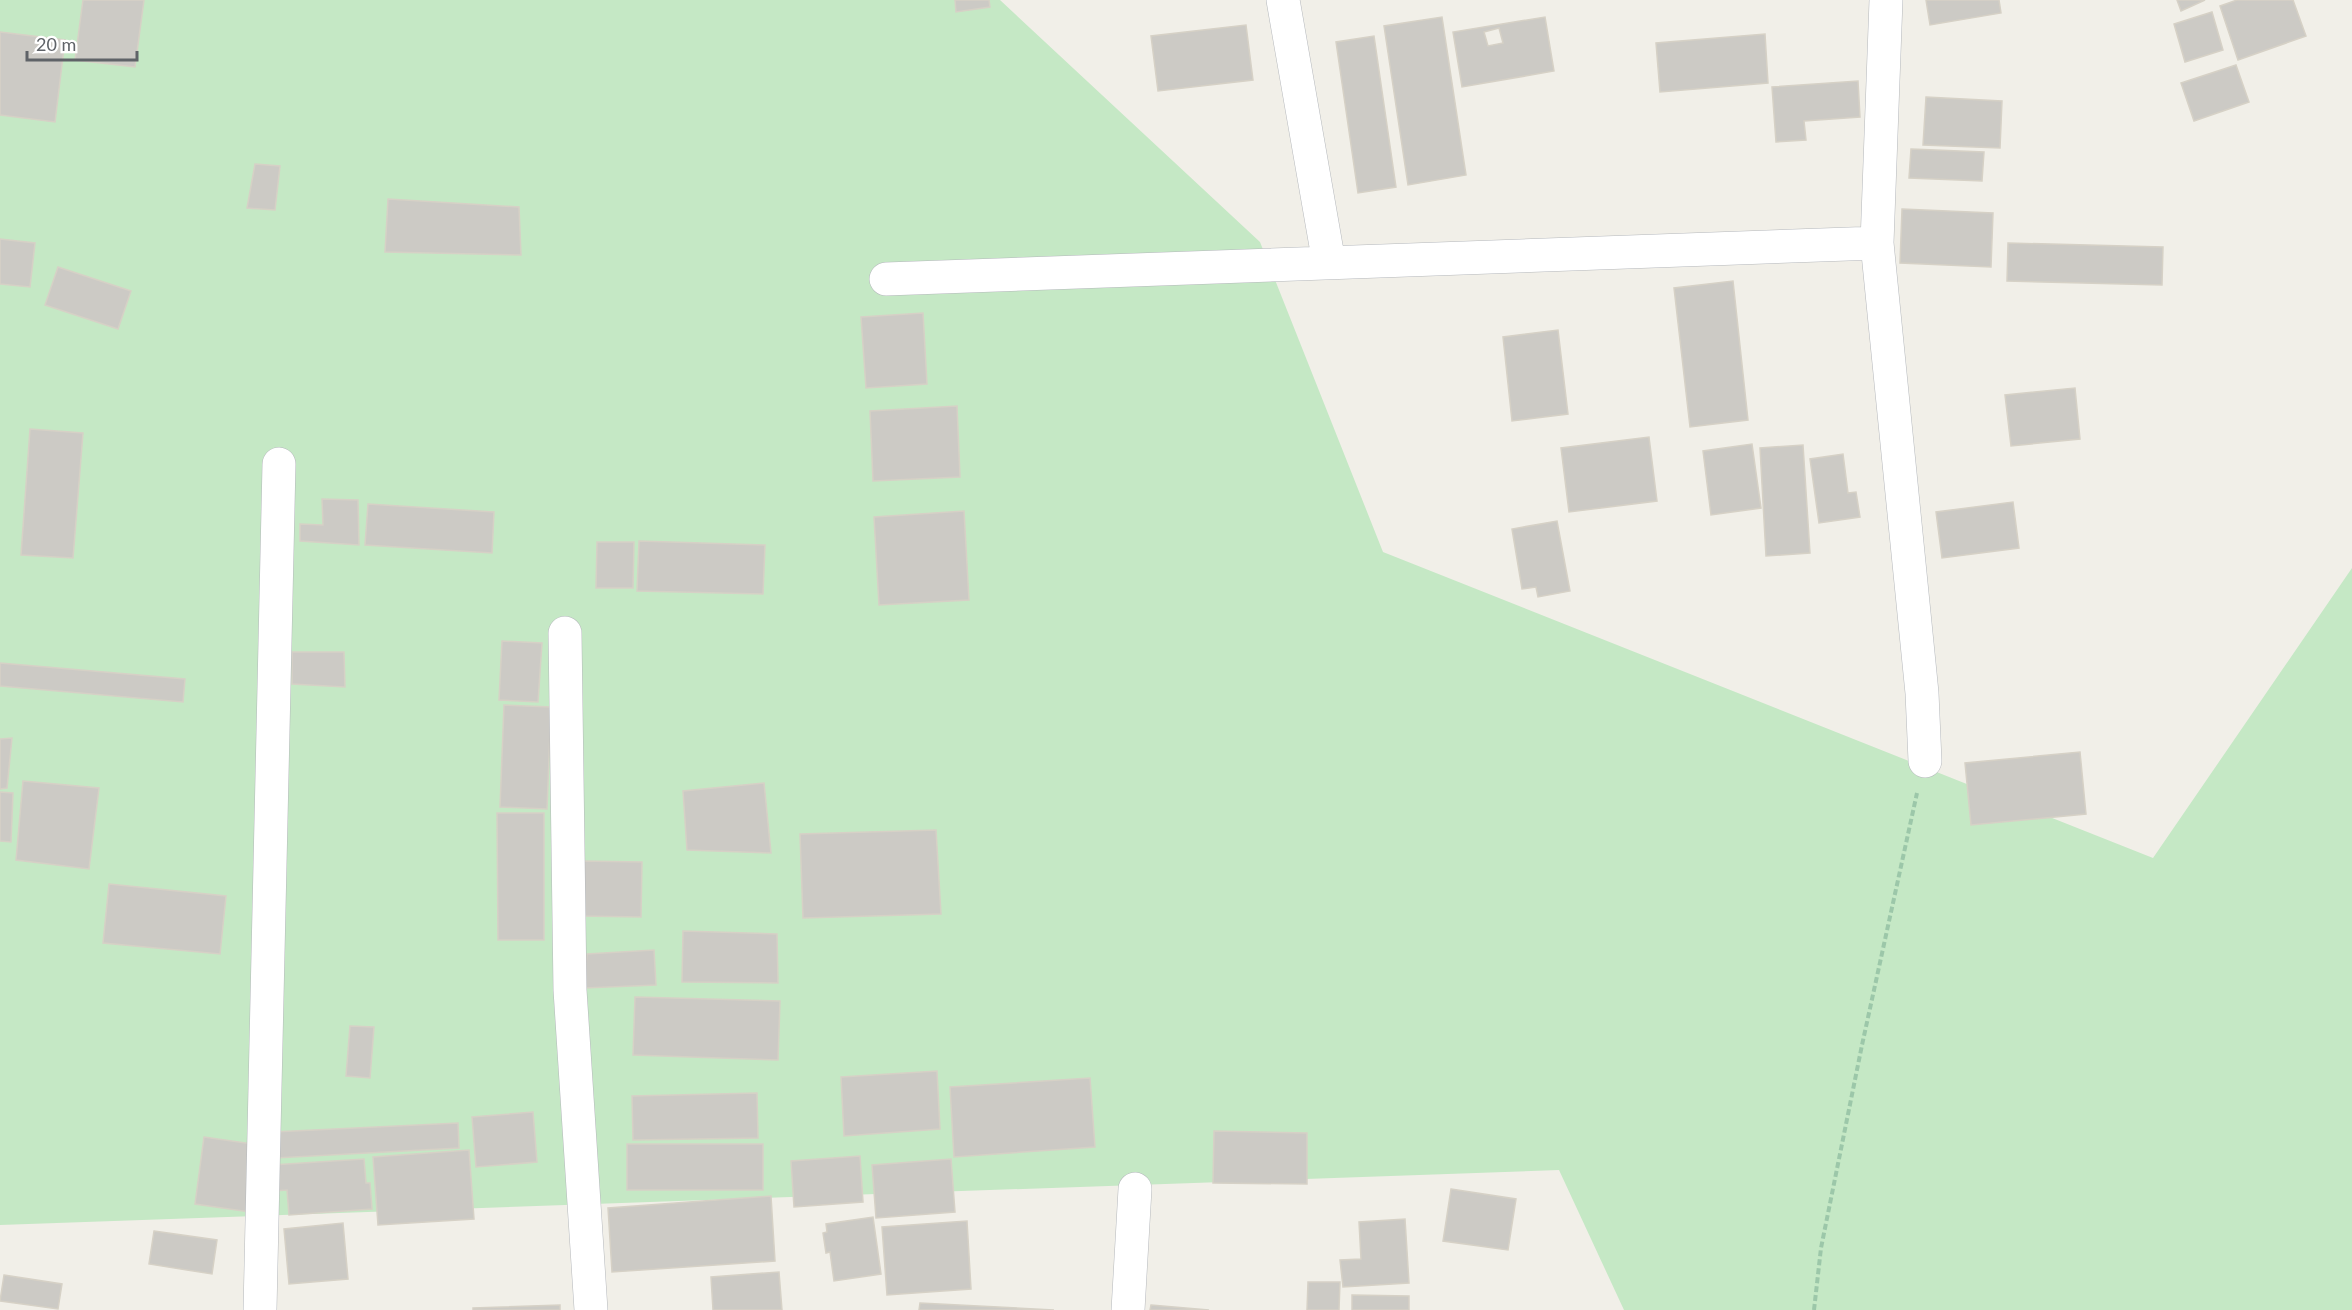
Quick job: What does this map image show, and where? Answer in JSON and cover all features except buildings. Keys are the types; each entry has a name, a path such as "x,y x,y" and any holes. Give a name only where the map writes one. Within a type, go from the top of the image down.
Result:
{"street":[{"path":"1283,0 1329,263"},
{"path":"1886,0 1877,243 1922,693 1924,760"},
{"path":"886,279 1877,243"},
{"path":"260,1310 279,464"},
{"path":"565,633 570,990 591,1310"},
{"path":"1128,1310 1135,1189"}],"path":[{"path":"1814,1310 1821,1248 1862,1045 1924,760"}],"green space":[{"path":"0,0 1000,0 1260,242 1383,552 2153,858 2352,568 2352,1310 1624,1310 1559,1170 0,1225"}]}
